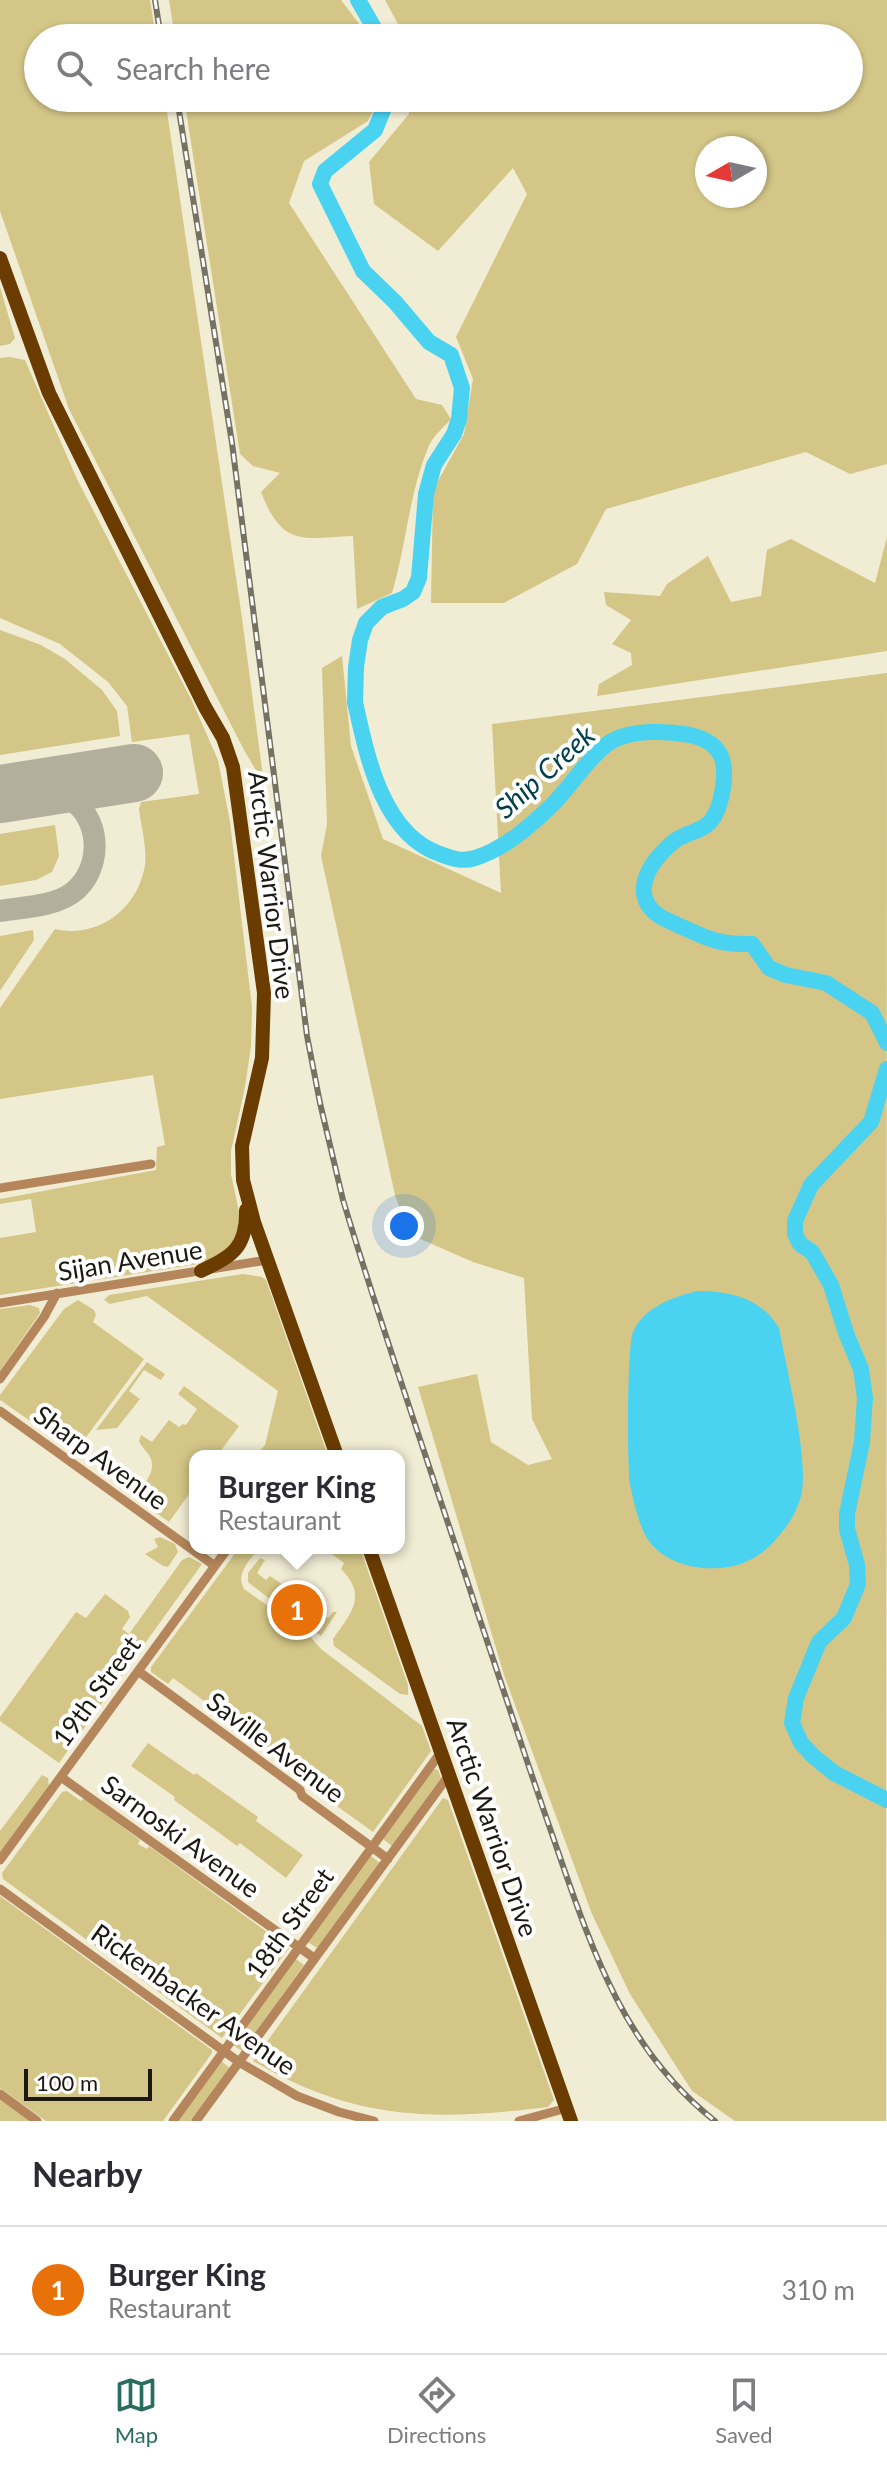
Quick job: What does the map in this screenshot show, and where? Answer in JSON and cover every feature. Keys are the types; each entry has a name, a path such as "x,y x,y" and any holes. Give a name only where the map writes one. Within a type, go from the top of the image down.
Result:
{"main road":[{"name":"Arctic Warrior Drive","path":"0,258 49,393 223,738 233,767 265,1018 259,1081 242,1146 241,1167 246,1194 267,1260 335,1450"},
{"path":"201,1271 227,1259 237,1250 244,1236 246,1194"},
{"name":"Arctic Warrior Drive","path":"371,1554 569,2115"}],"street":[{"path":"0,1188 151,1164"},
{"name":"Sijan Avenue","path":"0,1303 267,1260"},
{"path":"0,1379 44,1317 57,1293"},
{"name":"Sharp Avenue","path":"0,1411 189,1547"},
{"name":"Sharp Avenue","path":"198,1554 215,1566"},
{"name":"19th Street","path":"0,1860 224,1554"},
{"name":"Saville Avenue","path":"138,1671 388,1859"},
{"name":"18th Street","path":"173,2121 441,1752"},
{"name":"18th Street","path":"196,2121 449,1775"},
{"name":"Sarnoski Avenue","path":"61,1777 314,1958"},
{"name":"Rickenbacker Avenue","path":"0,1889 239,2062 297,2096 374,2121"},
{"path":"0,2094 37,2121"},
{"path":"519,2121 569,2115"}],"shaded area":[{"path":"0,0 150,0 154,24 24,24 24,112 167,112 264,784 69,409 0,211"},
{"path":"169,0 341,0 359,24 173,24"},
{"path":"385,0 887,0 887,464 850,474 806,452 606,509 577,564 504,603 431,603 433,490 464,434 473,379 456,337 527,194 513,168 438,251 374,204 369,162 409,112 863,112 863,24 398,24"},
{"path":"186,112 372,112 368,121 304,161 289,203 416,399 442,405 451,419 428,448 412,502 392,593 357,609 353,536 307,538 286,531 277,523 261,492 280,473 253,466 240,454"},
{"path":"0,287 15,338 10,344 0,346"},
{"path":"0,358 25,360 77,479 192,701 218,760 230,822 252,1007 251,1046 231,1151 231,1174 239,1212 238,1238 211,1262 0,1295 0,1238 36,1232 31,1199 0,1204 0,1199 156,1170 157,1147 165,1145 153,1075 0,1099 0,1008 55,929 71,931 101,925 125,907 134,895 145,865 139,809 141,802 199,794 189,734 132,742 127,706 108,682 60,644 0,618"},
{"path":"887,537 887,651 597,696 599,684 632,665 631,653 612,644 631,620 606,605 604,592 660,596 667,584 708,556 731,602 761,596 767,550 791,539 875,583"},
{"path":"0,630 41,645 65,659 102,690 117,711 120,736 0,755"},
{"path":"342,656 351,746 383,839 501,893 492,724 887,673 886,2121 735,2121 692,2091 630,1994 592,1914 504,1675 418,1387 477,1374 491,1442 528,1465 552,1459 532,1419 524,1278 473,1262 409,1234 395,1195 321,856 327,824 322,668"},
{"path":"55,825 59,856 52,872 36,880 0,886 0,834"},
{"path":"33,930 34,940 0,991 0,936"},
{"path":"243,1274 262,1277 266,1280 326,1450 261,1450 265,1445 278,1391 147,1296 110,1304 104,1300 109,1295"},
{"path":"78,1300 94,1310 96,1315 93,1322 144,1359 75,1452 0,1400 0,1395 64,1309"},
{"path":"30,1305 39,1308 40,1313 0,1371 0,1309"},
{"path":"147,1362 165,1374 161,1380 144,1370 129,1391 140,1399 117,1428 96,1430"},
{"path":"184,1386 239,1426 221,1450 189,1450 189,1494 169,1522 134,1497 152,1470 151,1459 139,1441 141,1435 152,1442 169,1420 179,1427 186,1425 197,1409 178,1394"},
{"path":"160,1537 175,1544 178,1552 168,1567 145,1554 158,1547 154,1539"},
{"path":"235,1554 254,1554 242,1572 244,1589 308,1634 321,1649 422,1726 431,1751 373,1832 298,1778 301,1772 173,1678 168,1684 151,1672 151,1667"},
{"path":"332,1554 362,1554 408,1685 408,1695 400,1694 334,1646 333,1639 351,1613 355,1596 354,1588 341,1569 344,1563"},
{"path":"189,1557 202,1564 59,1763 0,1721 76,1612 86,1618 105,1594 128,1611 130,1617 122,1629 129,1634 182,1560"},
{"path":"260,1558 265,1560 257,1573 266,1580 270,1576 283,1585 275,1603 248,1582 248,1573"},
{"path":"314,1608 328,1618 337,1612 321,1636 314,1631 321,1619 312,1611"},
{"path":"148,1743 258,1817 256,1821 303,1855 286,1878 240,1843 237,1846 131,1766"},
{"path":"434,1769 438,1770 441,1778 392,1846 383,1839"},
{"path":"42,1775 48,1778 49,1786 0,1854 0,1831"},
{"path":"67,1791 81,1801 84,1798 140,1840 138,1844 147,1849 149,1846 289,1948 222,2038 3,1879 2,1873 62,1792"},
{"path":"443,1798 448,1800 554,2100 548,2107 468,2114 396,2112 361,2106 326,2095 290,2081 253,2061"},
{"path":"371,1856 380,1863 317,1948 308,1942"},
{"path":"0,1896 212,2050 163,2121 46,2121 0,2088"},
{"path":"296,1959 304,1965 242,2051 233,2045"},
{"path":"221,2061 230,2068 192,2121 178,2121"},
{"path":"0,2099 30,2121 0,2121"}],"water":[{"path":"697,1291 744,1298 763,1310 779,1328 802,1461 801,1496 785,1529 759,1555 737,1565 720,1568 681,1564 656,1549 640,1522 629,1473 629,1382 633,1332 652,1310 669,1300"}],"waterway":[{"name":"Ship Creek","path":"358,0 372,24"},
{"name":"Ship Creek","path":"382,112 375,130 325,171 320,184 363,271 429,342 451,355 462,388 454,434 434,465 426,494 419,578 413,592 382,607 366,623 360,640 355,702 380,791 404,829 420,844 449,857 470,859 496,849 525,830 612,741 630,734 650,732 703,739 717,750 723,761 721,800 709,823 676,840 653,863 644,885 644,896 649,906 671,922 709,939 752,944 769,968 786,975 826,983 872,1013 887,1043"},
{"name":"Ship Creek","path":"887,1069 871,1122 811,1185 795,1221 795,1234 800,1244 812,1252 831,1285 861,1369 865,1398 862,1442 847,1514 858,1584 844,1618 819,1642 796,1698 792,1723 801,1743 813,1756 834,1773 887,1800"}],"taxiway":[{"path":"0,911 47,904 64,898 82,884 93,860 94,834 83,810 63,796 31,789"}],"runway":[{"path":"0,794 134,773"}],"railway":[{"path":"155,0 159,24"},
{"path":"179,112 232,443 307,1036 343,1200 524,1753 596,1955 613,1992 656,2061 683,2092 715,2121"}],"place":[{"name":"Burger King","path":"297,1610"}]}
